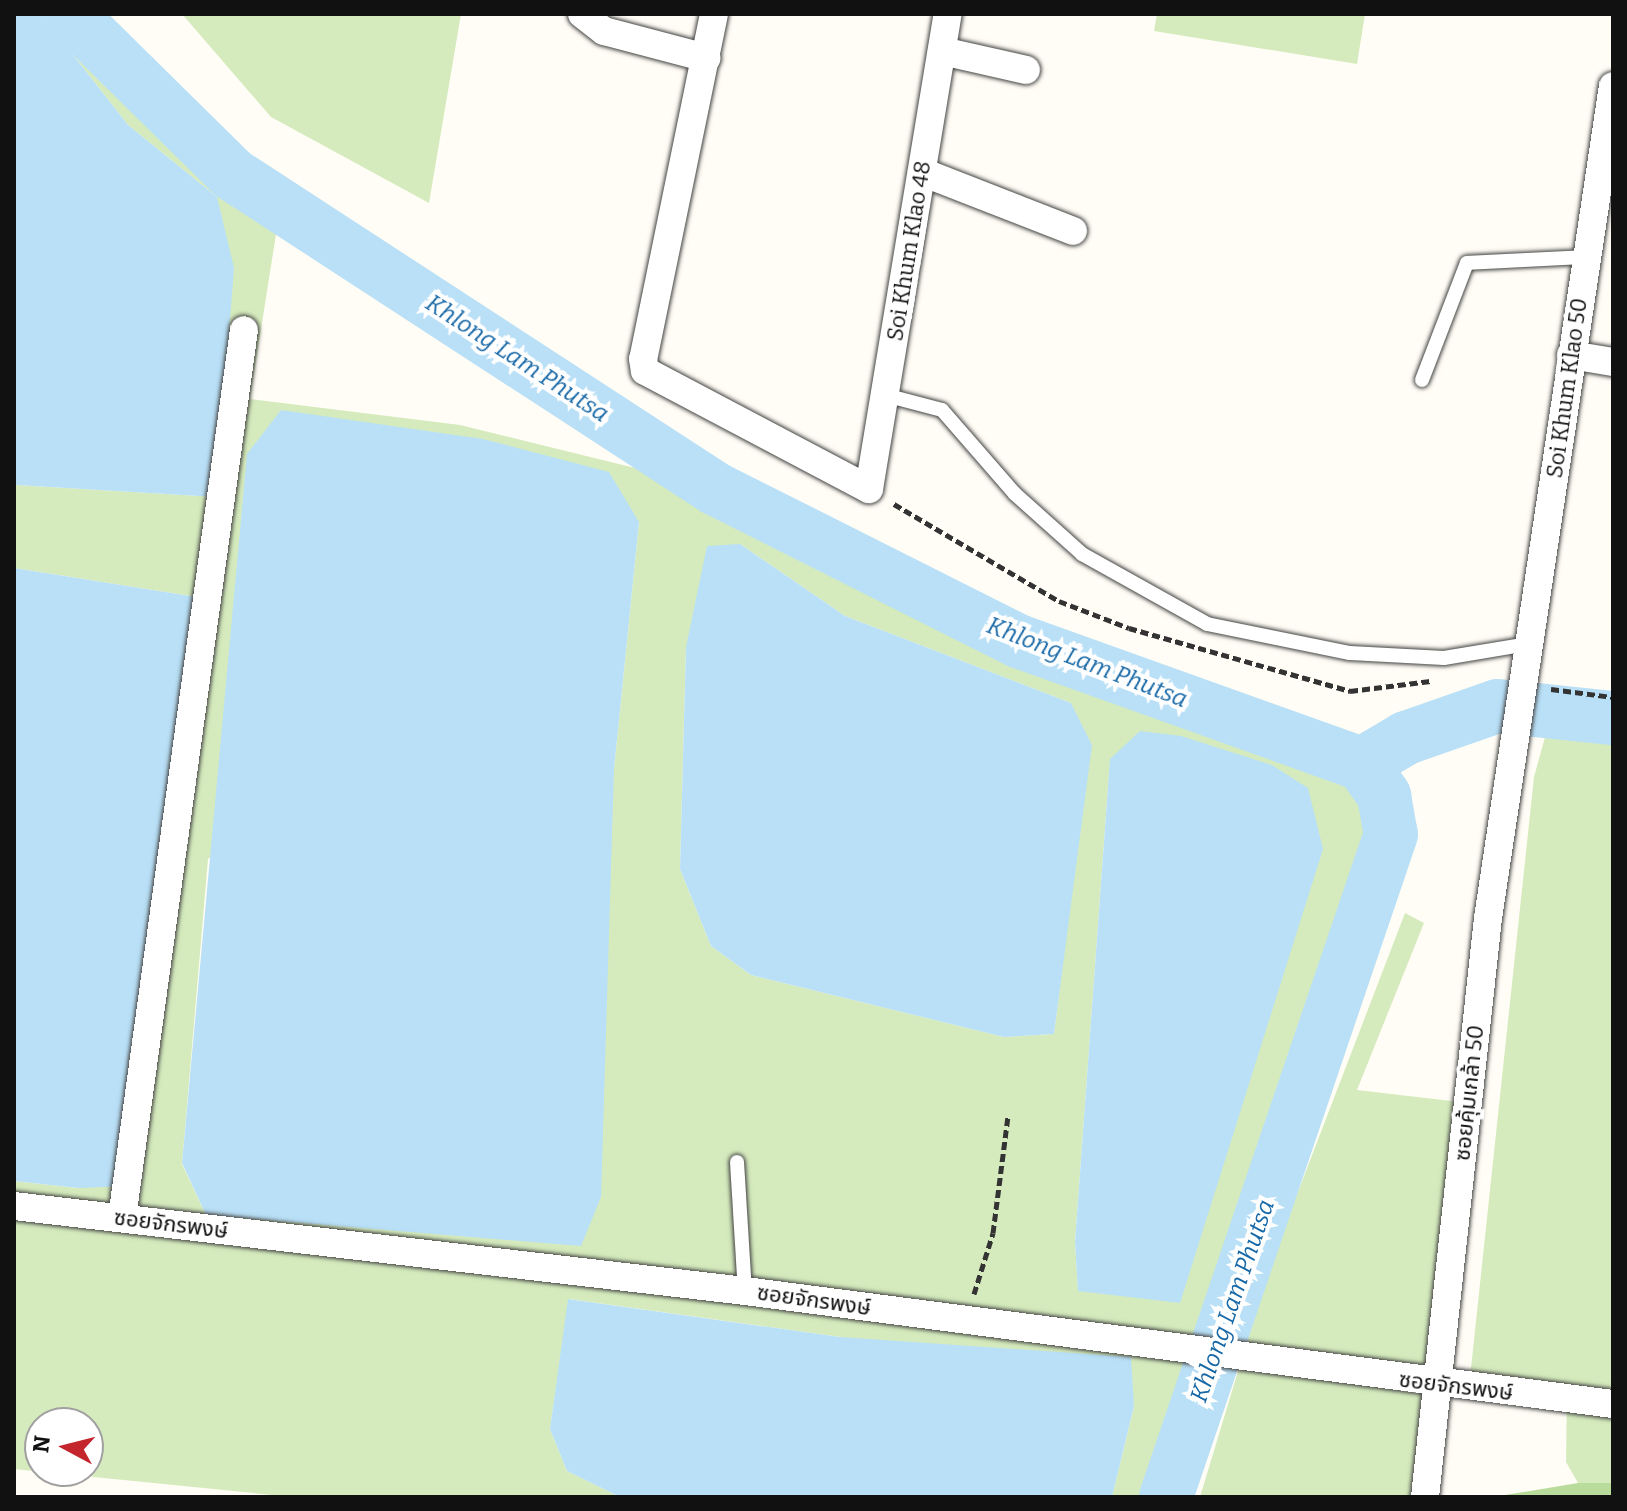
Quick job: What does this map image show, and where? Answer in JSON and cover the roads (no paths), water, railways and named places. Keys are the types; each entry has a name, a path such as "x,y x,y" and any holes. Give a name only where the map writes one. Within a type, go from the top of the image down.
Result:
{"street":[{"path":"582,14 604,31 706,58 714,14"},
{"name":"Soi Khum Klao 48","path":"706,58 643,359 645,371 869,489 948,14"},
{"path":"942,51 1026,70"},
{"name":"Soi Khum Klao 50","path":"1521,687 1613,86"},
{"path":"922,172 1073,231"},
{"path":"122,1218 244,330"},
{"path":"1571,355 1613,362"},
{"name":"ซอยคุ้มเกล้า 50","path":"1425,1497 1521,687"},
{"name":"ซอยจักรพงษ์","path":"14,1206 745,1291 1236,1358 1613,1404"}],"lane":[{"path":"1422,380 1467,263 1586,257"},
{"path":"885,395 942,410 1015,494 1082,554 1207,624 1350,653 1444,658 1529,644"},
{"path":"737,1162 745,1291"}],"water":[{"path":"14,14 41,14 128,125 217,197 234,268 216,497 16,485 14,524"},
{"path":"281,410 483,439 609,472 639,522 614,769 601,1197 581,1246 206,1215 182,1163 247,454"},
{"path":"740,544 845,616 1071,703 1092,745 1054,1034 1004,1037 751,975 711,946 680,869 686,647 707,546"},
{"path":"14,568 203,598 130,1186 78,1188 14,1181"},
{"path":"1140,731 1181,736 1272,765 1308,788 1323,849 1180,1303 1078,1291 1075,1242 1110,759"},
{"path":"568,1299 840,1337 1131,1357 1134,1406 1112,1497 620,1497 567,1471 550,1429"}],"waterway":[{"name":"Khlong Lam Phutsa","path":"70,14 232,174 716,489 1018,641 1362,764 1384,796 1391,834 1166,1497"},
{"path":"1362,764 1406,738 1498,706 1613,718"}]}
